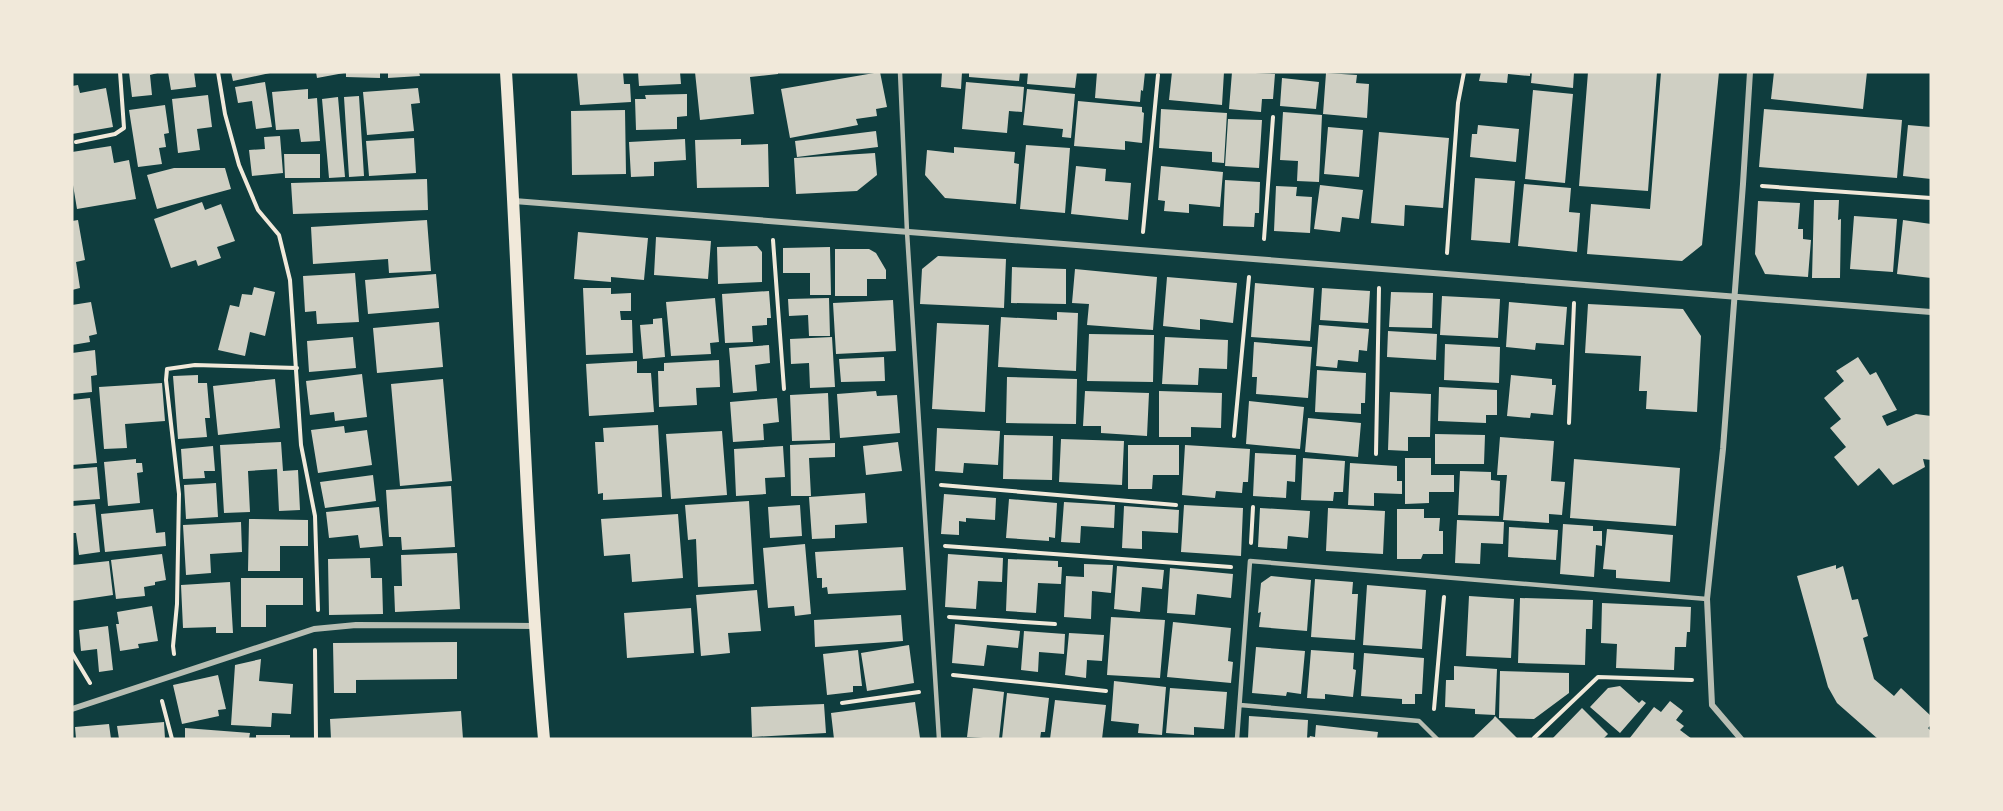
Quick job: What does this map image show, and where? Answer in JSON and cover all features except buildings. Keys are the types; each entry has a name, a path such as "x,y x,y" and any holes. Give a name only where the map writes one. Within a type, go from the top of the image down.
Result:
{"main road":[{"path":"506,72 534,626 544,739"}],"street":[{"path":"1741,739 1712,705 1707,598 1723,449 1750,72"},
{"path":"514,201 1931,312"},
{"path":"72,709 314,628 356,625 534,626"}],"lane":[{"path":"900,72 907,232 939,739"},
{"path":"1237,739 1250,561 1707,598"},
{"path":"1240,705 1419,721 1437,739"}],"path":[{"path":"76,142 115,134 124,128 120,72"},
{"path":"218,72 225,114 239,165 258,210 279,235 290,280 301,445 315,516 318,614 314,628 316,739"},
{"path":"1446,274 1458,103 1464,72"},
{"path":"1141,250 1158,75"},
{"path":"1263,260 1273,117"},
{"path":"1743,184 1931,198"},
{"path":"771,221 784,389"},
{"path":"1234,436 1250,259"},
{"path":"1376,454 1380,269"},
{"path":"1569,423 1575,284"},
{"path":"176,673 173,646 177,604 179,494 166,380 167,369 195,365 297,368"},
{"path":"922,483 1176,505"},
{"path":"1250,561 1253,507"},
{"path":"926,544 1250,569"},
{"path":"1419,721 1433,715 1446,578"},
{"path":"930,616 1055,624"},
{"path":"72,653 100,701"},
{"path":"935,673 1106,691"},
{"path":"1534,738 1598,677 1710,681"},
{"path":"156,680 172,739"},
{"path":"842,703 936,689"}]}
